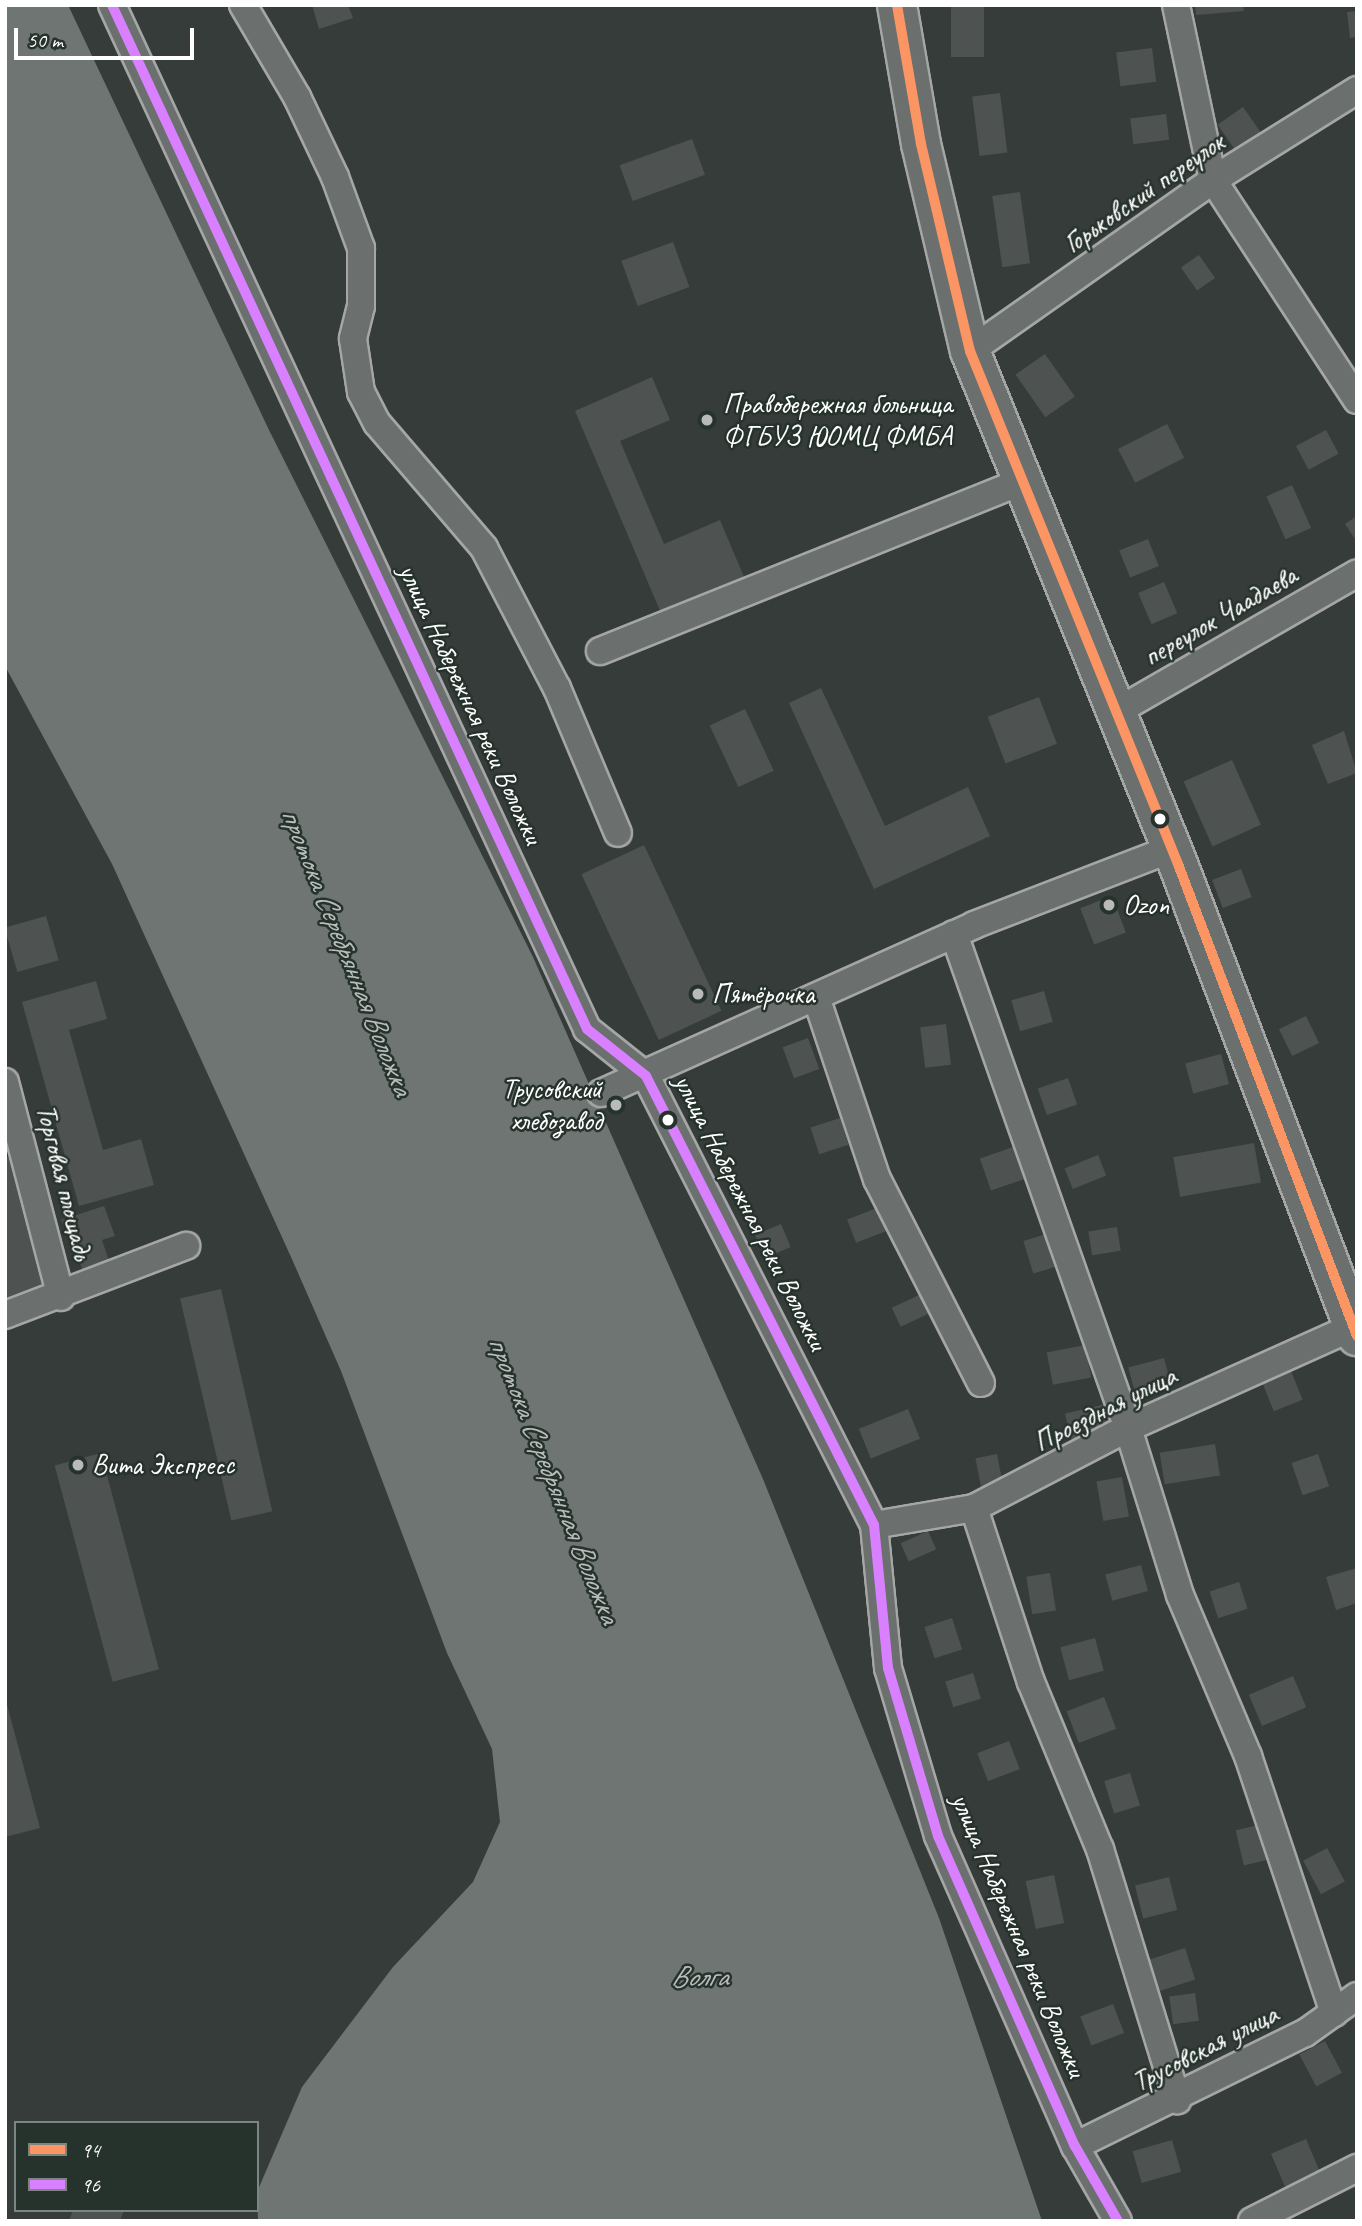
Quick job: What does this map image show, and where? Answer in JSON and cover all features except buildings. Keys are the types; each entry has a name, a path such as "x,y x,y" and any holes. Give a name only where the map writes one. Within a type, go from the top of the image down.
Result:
{"main road":[{"path":"897,5 921,144 970,351 1171,849 1356,1330"}],"street":[{"name":"улица Набережная реки Воложки","path":"111,5 587,1029 646,1076 874,1525 888,1668 938,1836 1075,2146 1118,2221"},
{"path":"243,5 297,97 335,177 361,248 361,306 353,339 360,392 377,423 484,548 557,688 618,833"},
{"path":"1176,5 1213,180 1357,400"},
{"name":"Горьковский переулок","path":"970,351 1213,180 1357,90"},
{"path":"600,651 1022,481"},
{"name":"переулок Чаадаева","path":"1114,713 1357,573"},
{"path":"601,1093 646,1076 954,933 1171,849"},
{"path":"954,933 1128,1428 1180,1595 1248,1756 1334,2012"},
{"path":"816,997 877,1179 981,1383"},
{"name":"Торговая площадь","path":"5,1082 61,1297"},
{"path":"5,1315 61,1297 186,1246"},
{"name":"Проездная улица","path":"874,1525 974,1508 1128,1428 1356,1330"},
{"path":"974,1508 1031,1682 1100,1849 1177,2100"},
{"name":"Трусовская улица","path":"1075,2146 1177,2100 1305,2033 1357,1996"},
{"path":"1252,2221 1357,2168"}],"water":[{"name":"Волга","path":"5,5 68,5 269,430 533,957 763,1479 939,1918 1042,2221 258,2221 259,2187 302,2087 393,1967 473,1882 500,1822 492,1749 447,1653 341,1371 291,1257 112,864 5,666"}],"transit line":[{"name":"96","path":"112,5 587,1029 646,1076 874,1525 888,1668 938,1836 1075,2146 1118,2221"},
{"name":"94","path":"897,5 921,144 970,351 1178,864 1357,1336"}],"place":[{"name":"Правобережная больница ФГБУЗ ЮОМЦ ФМБА","path":"707,420"},
{"name":"Ozon","path":"1109,905"},
{"name":"Пятёрочка","path":"698,994"},
{"name":"Трусовский хлебозавод","path":"616,1105"},
{"name":"Вита Экспресс","path":"78,1465"}],"water label":[{"name":"протока Серебрянная Воложка","path":"347,951"},
{"name":"протока Серебрянная Воложка","path":"554,1479"}]}
